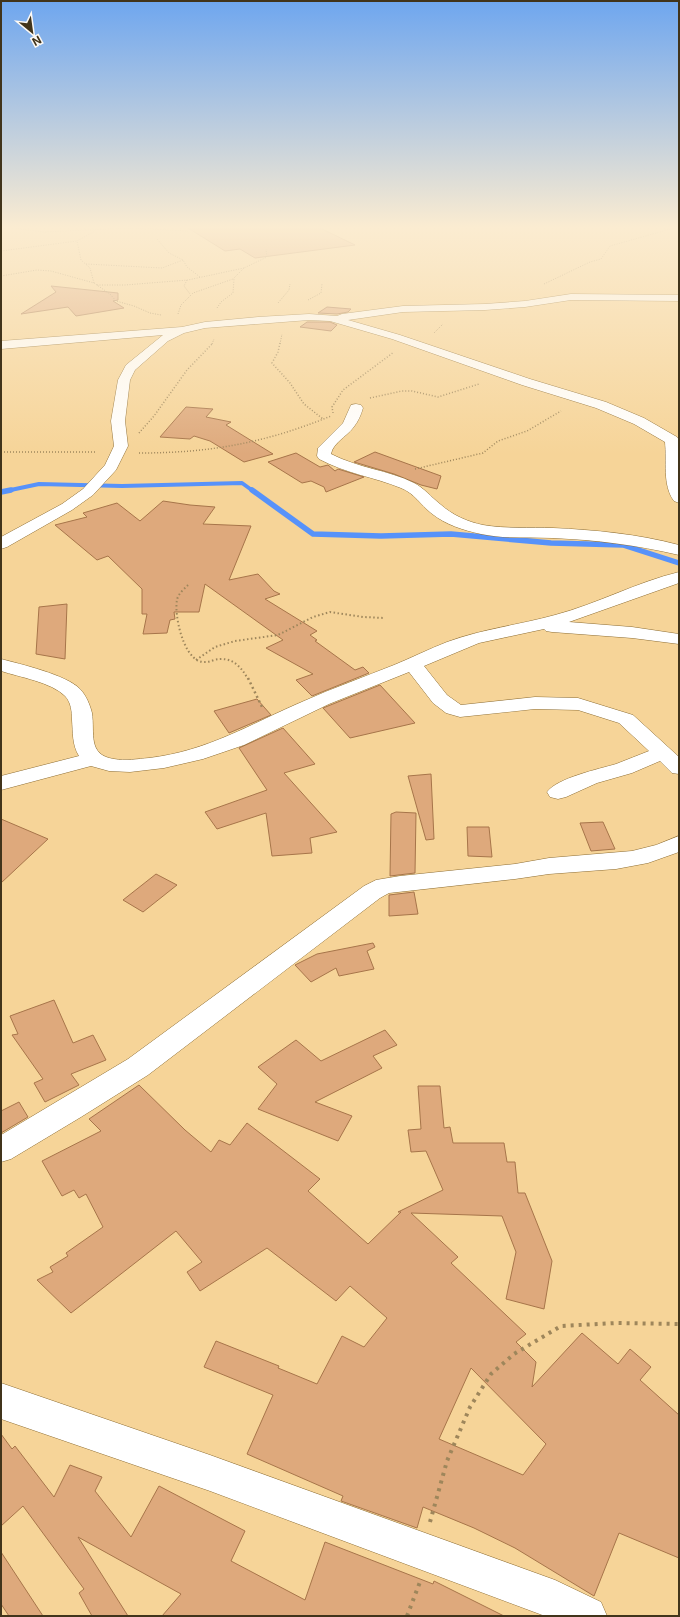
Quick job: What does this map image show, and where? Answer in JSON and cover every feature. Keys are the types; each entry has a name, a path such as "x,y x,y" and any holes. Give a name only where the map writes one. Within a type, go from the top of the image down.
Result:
{"street":[{"path":"1,345 182,330 205,325 286,318 331,318 403,309 459,308 528,303"},
{"path":"331,318 415,343 503,374 581,398 639,421 672,440 674,473 677,495 679,498"},
{"path":"5,539 67,507 88,492 101,479 111,467 121,446 118,421 124,380 130,368 164,339 182,330"},
{"path":"356,408 354,419 348,427 325,448 324,456 360,472 398,482 416,490 438,510 464,525 490,531 553,533 620,538 656,543 679,550"},
{"path":"1,665 59,684 72,692 78,700 82,712 82,740 86,751 92,759 109,765 122,766 158,764 190,756 227,744 310,704 413,664 434,653 470,640 533,627 604,605 678,578"},
{"path":"533,627 612,630 679,639"},
{"path":"413,664 445,704 453,710 535,703 578,704 611,713 626,719 679,768"},
{"path":"558,792 589,778 625,768 662,753"},
{"path":"1,783 92,759"},
{"path":"1,1150 138,1067 372,892 384,886 463,876 511,872 547,866 634,859 652,855 679,843"},
{"path":"1,1401 160,1455 555,1600 587,1616"}],"path":[{"path":"125,303 150,313 178,317"},
{"path":"182,303 178,317 182,330"},
{"path":"334,415 332,407 343,390 400,348 415,343 435,333 459,308"},
{"path":"286,318 278,352 272,363 290,383 304,404 323,419"},
{"path":"118,452 148,424 193,364 212,344 214,338 212,332 205,325"},
{"path":"1,452 186,452 218,450 262,441 300,429 323,419 356,408 372,397 402,391 446,396 503,374"},
{"path":"398,482 416,468 483,453 498,441 527,431 539,425 581,398"},
{"path":"188,585 177,598 177,622 180,635 196,660 206,662 223,658 232,660 244,672 271,723"},
{"path":"196,660 215,647 235,641 278,635 313,617 330,612 363,617 385,618"},
{"path":"407,1616 427,1553 447,1461 470,1407 491,1374 514,1354 561,1326 616,1323 679,1324"}],"building":[{"path":"38,303 117,303 124,308 76,316 68,307 21,314"},
{"path":"327,307 351,309 348,312 337,314 318,313"},
{"path":"307,322 330,322 337,325 331,331 300,327"},
{"path":"186,407 213,409 206,417 231,422 226,425 273,454 244,462 210,441 194,436 190,439 160,437"},
{"path":"375,452 441,476 437,489 354,462"},
{"path":"296,453 320,467 328,465 335,471 338,469 364,477 326,492 324,487 311,481 302,483 268,462"},
{"path":"163,501 215,507 203,524 251,526 229,580 258,574 274,591 280,594 265,599 317,631 310,635 317,640 315,641 355,670 363,667 369,673 312,696 296,680 313,674 266,648 283,640 205,584 199,612 174,612 175,619 170,620 167,633 143,634 147,614 142,614 142,589 108,556 97,560 55,525 87,517 83,513 117,503 140,521"},
{"path":"67,604 65,659 36,654 39,607"},
{"path":"380,685 415,723 350,738 323,708"},
{"path":"257,699 271,715 229,733 214,711"},
{"path":"283,728 315,764 284,773 337,832 310,838 312,853 272,856 266,813 217,829 205,812 267,790 239,748"},
{"path":"431,774 434,839 426,840 408,776"},
{"path":"396,812 416,813 415,873 390,876 391,814"},
{"path":"1,819 48,839 1,883"},
{"path":"603,822 615,849 591,851 580,823"},
{"path":"467,827 489,827 492,857 468,856"},
{"path":"156,874 177,885 143,912 123,900"},
{"path":"414,892 418,914 389,916 389,895"},
{"path":"373,943 375,947 367,951 374,969 339,976 336,968 311,982 295,965 317,954"},
{"path":"54,1000 73,1043 93,1035 106,1060 71,1074 79,1085 45,1102 34,1083 43,1079 12,1035 18,1034 10,1016"},
{"path":"385,1030 397,1045 373,1056 382,1068 315,1102 352,1116 338,1141 258,1109 277,1084 258,1067 296,1040 321,1061"},
{"path":"139,1085 185,1130 211,1152 219,1140 230,1145 247,1123 320,1179 308,1191 368,1244 401,1212 398,1212 443,1190 426,1151 411,1152 408,1130 421,1129 418,1086 440,1086 444,1128 450,1127 453,1143 504,1143 507,1162 515,1162 518,1193 525,1193 552,1261 544,1309 506,1299 516,1252 502,1216 411,1213 458,1257 451,1263 526,1334 516,1342 536,1362 532,1387 582,1333 618,1364 630,1349 651,1367 640,1380 679,1415 679,1558 619,1533 594,1596 515,1548 474,1528 423,1507 417,1528 341,1501 343,1496 247,1454 273,1395 204,1367 216,1341 279,1366 278,1368 317,1384 342,1336 364,1347 387,1318 350,1286 336,1301 267,1248 200,1291 187,1272 202,1262 176,1231 71,1313 37,1280 53,1272 50,1267 68,1256 66,1253 103,1227 86,1194 79,1198 74,1190 62,1196 42,1161 101,1131 89,1119","holes":["471,1368 546,1444 523,1475 439,1439"]},
{"path":"19,1102 28,1117 1,1133 1,1111"},
{"path":"1,1434 12,1449 15,1446 54,1497 70,1465 102,1477 95,1491 131,1537 159,1486 245,1531 231,1561 305,1600 325,1542 433,1584 434,1581 504,1616 162,1616 181,1594 78,1537 128,1616 92,1616 79,1593 84,1589 23,1506 1,1526"},
{"path":"1,1552 43,1616 9,1616 1,1604"}],"waterway":[{"path":"6,491 39,484 122,486 242,483 253,491"},
{"path":"6,491 11,490"},
{"path":"252,490 313,534 381,536 451,534 551,543 623,545 679,563"},
{"path":"1,492 6,491"}]}
